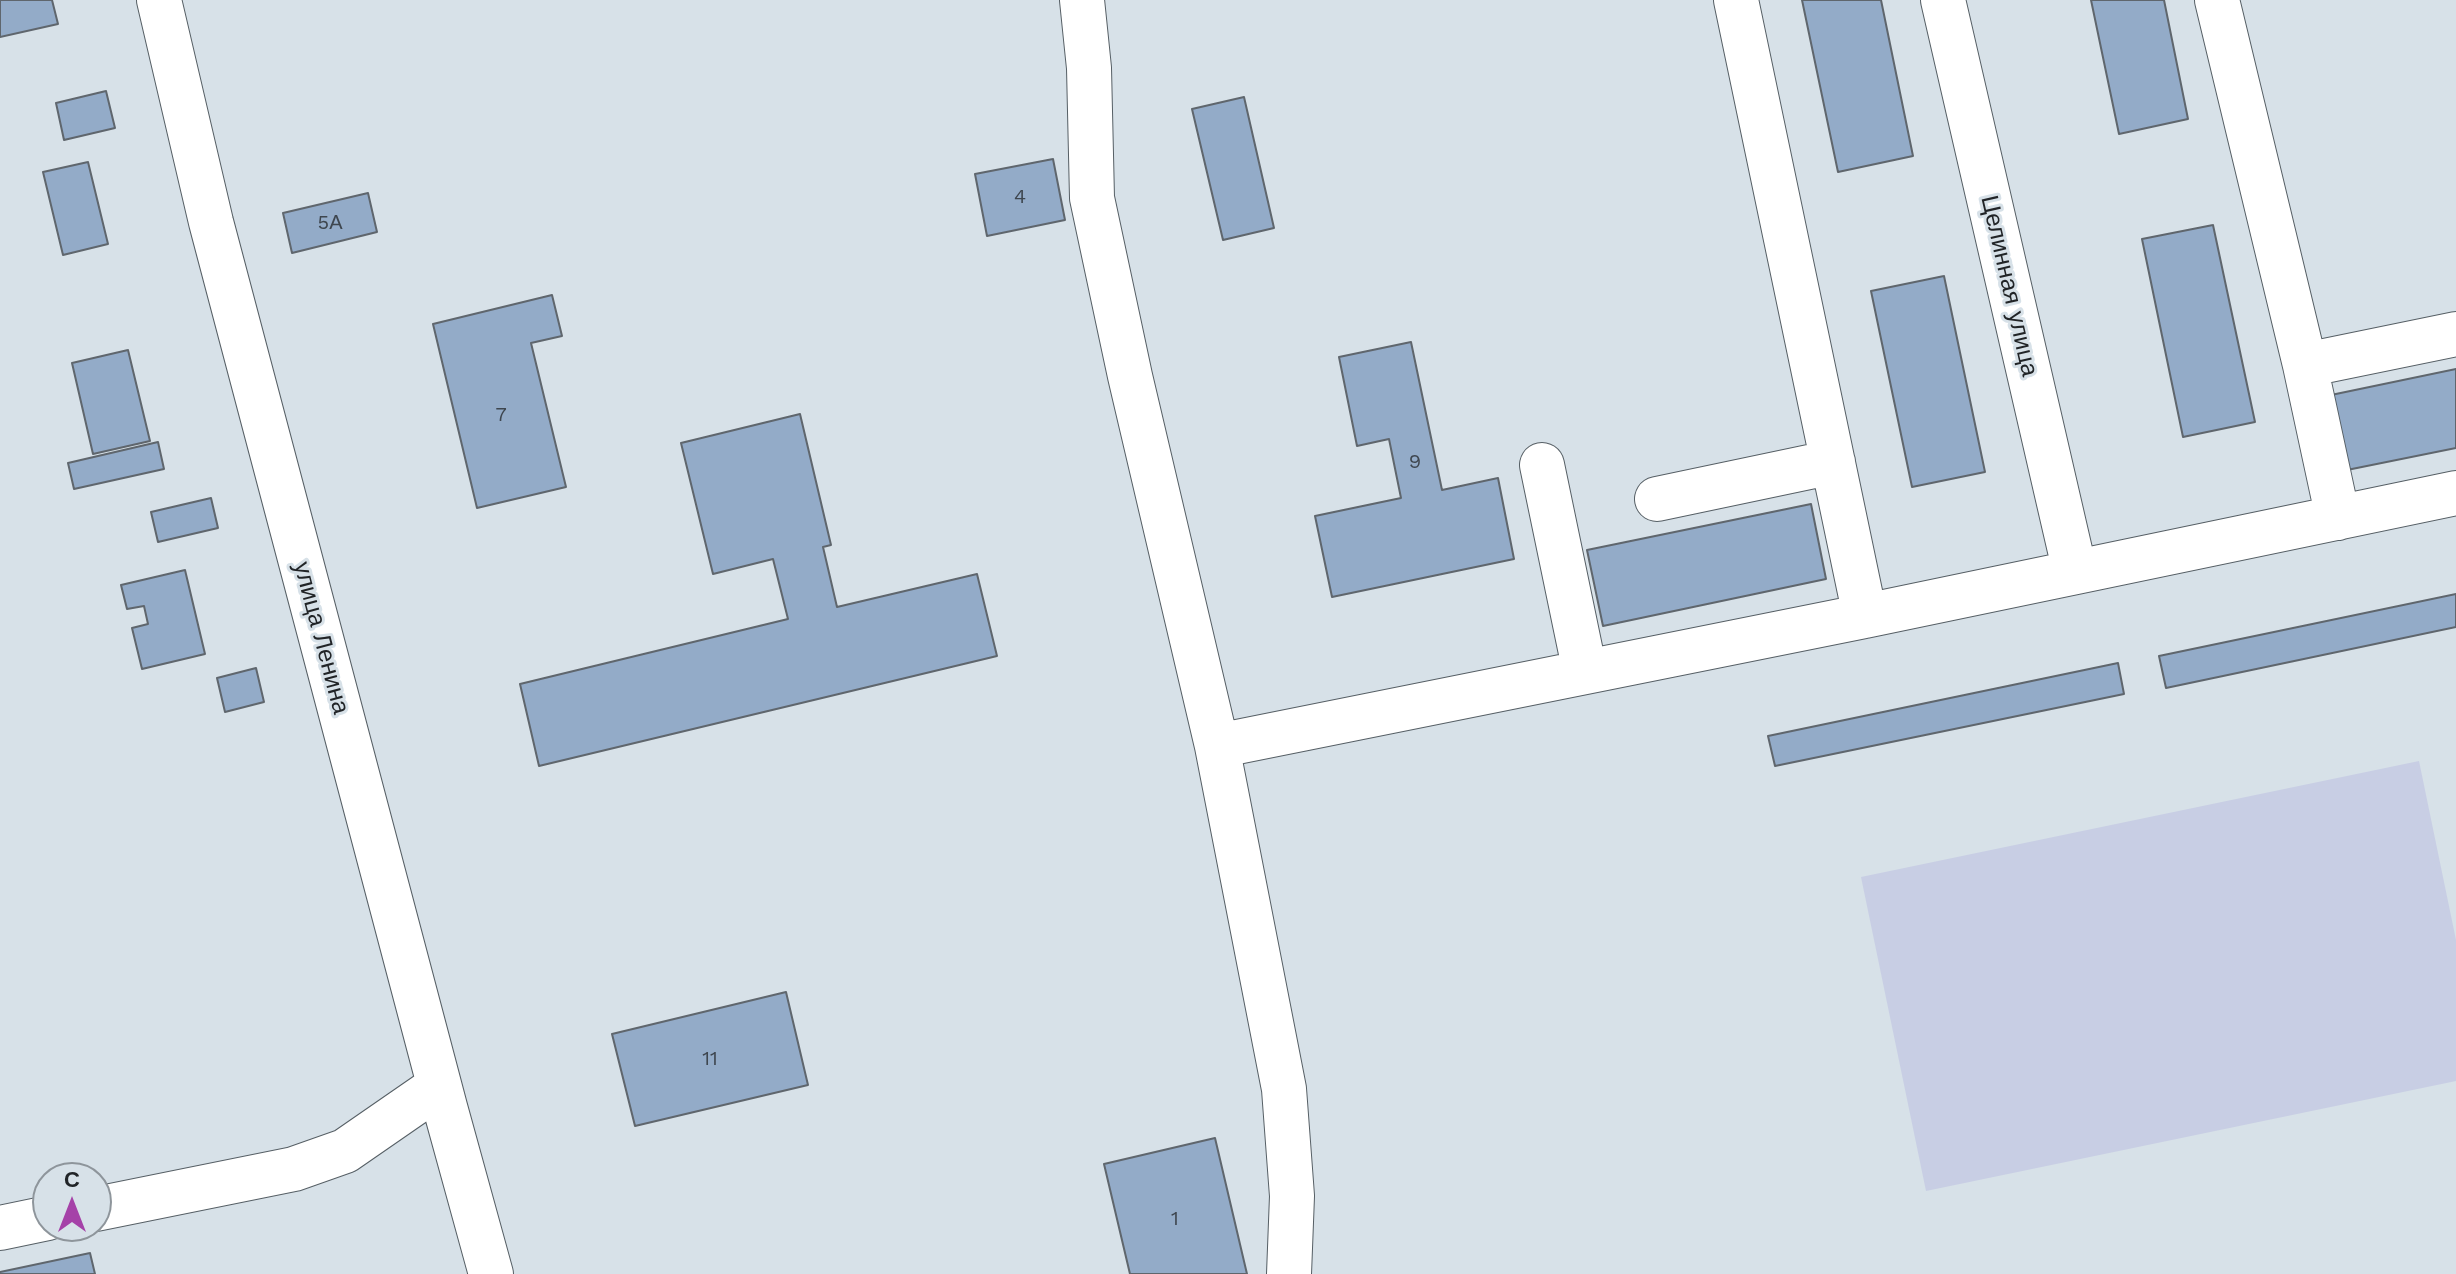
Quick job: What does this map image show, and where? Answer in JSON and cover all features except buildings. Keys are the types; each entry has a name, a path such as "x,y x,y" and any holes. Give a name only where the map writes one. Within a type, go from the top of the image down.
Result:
{"street":[{"name":"улица Ленина","path":"159,0 211,222 491,1274"},
{"path":"1082,0 1089,68 1092,198 1130,376 1217,746 1284,1089 1292,1196 1289,1274"},
{"path":"1736,0 1865,616"},
{"name":"Целинная улица","path":"1943,0 2075,572"},
{"path":"2217,0 2305,365 2338,518"},
{"path":"2305,365 2456,334"},
{"path":"1657,499 1833,462"},
{"path":"1542,465 1585,672"},
{"path":"1217,746 2456,493"},
{"path":"112,1206 294,1169 345,1151 439,1086"},
{"path":"0,1228 32,1221"}],"shaded area":[{"path":"2419,761 2456,940 2456,1081 1926,1191 1861,877"}]}
